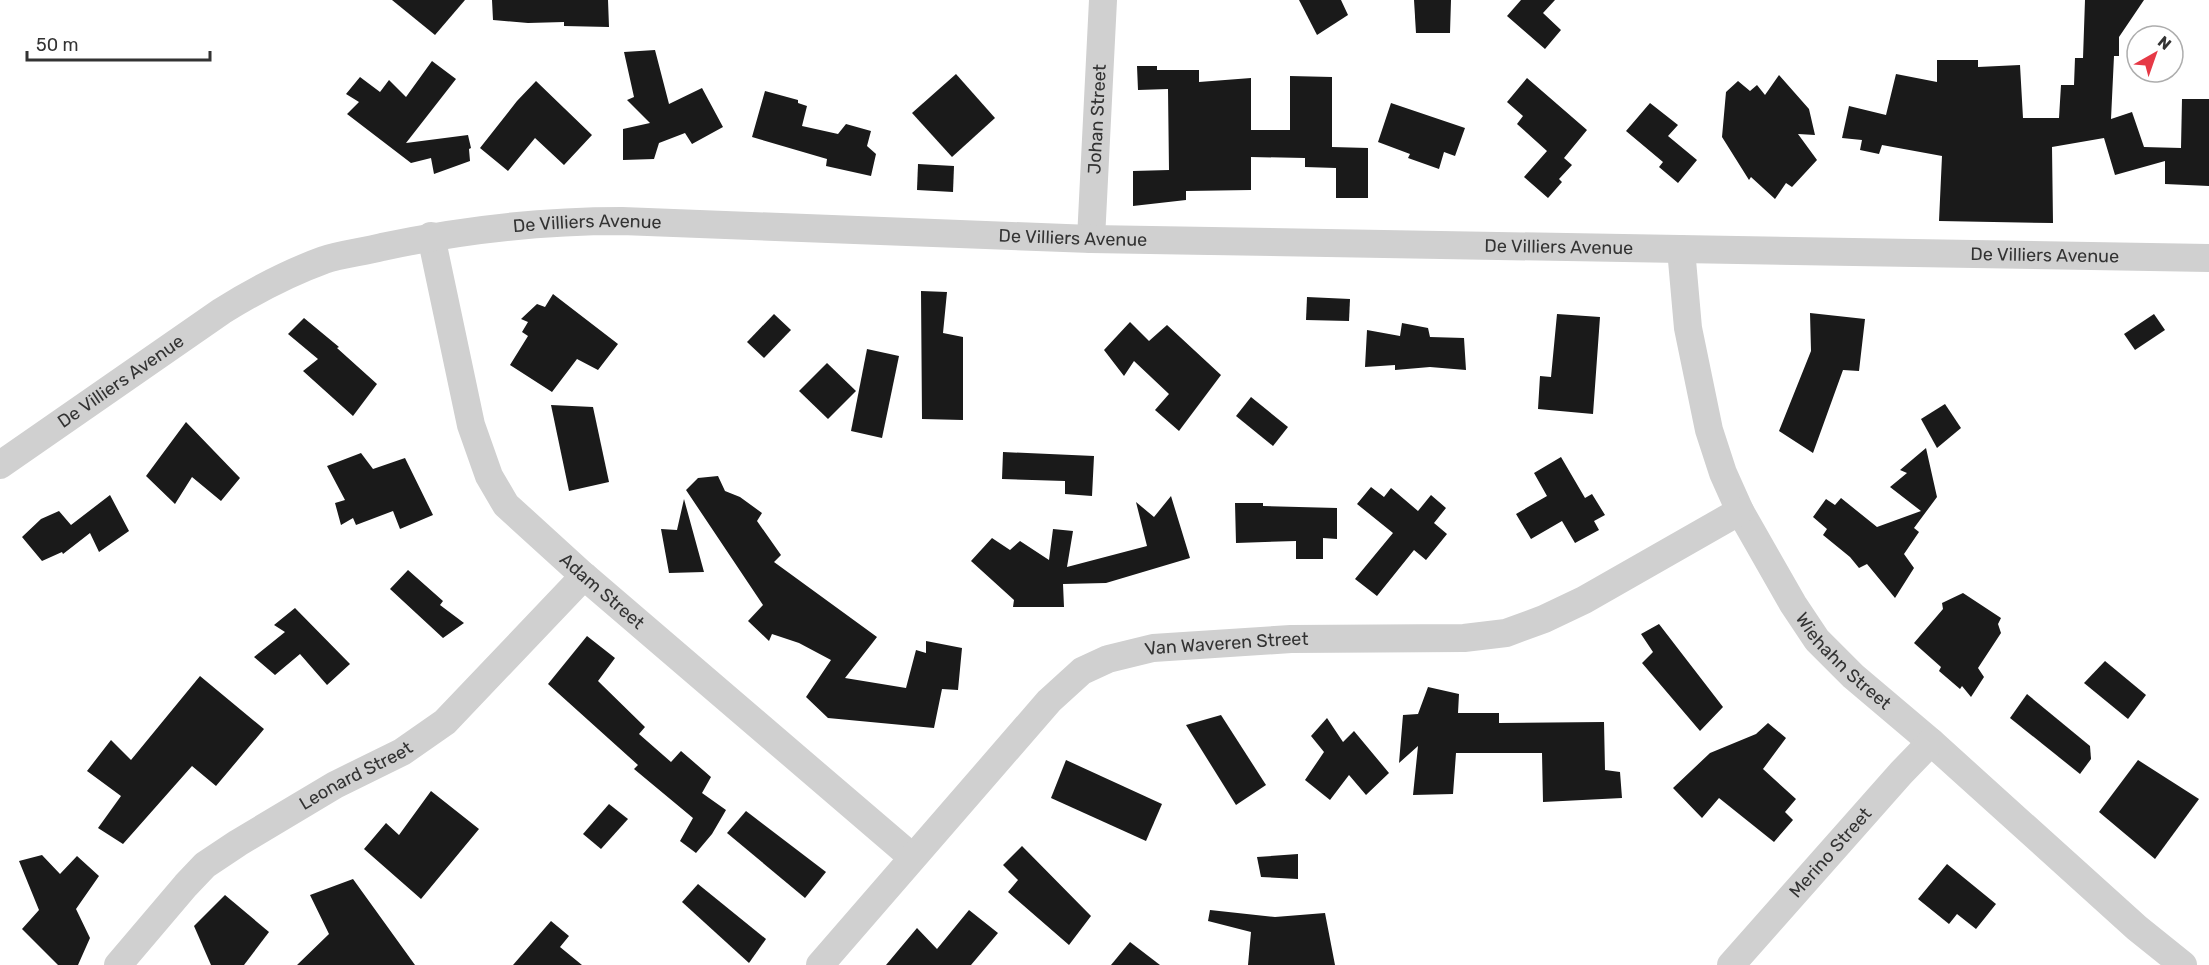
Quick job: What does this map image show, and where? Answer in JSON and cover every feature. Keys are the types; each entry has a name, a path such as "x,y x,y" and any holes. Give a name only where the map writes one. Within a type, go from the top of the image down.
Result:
{"street":[{"name":"Johan Street","path":"1091,239 1103,0"},
{"name":"De Villiers Avenue","path":"0,465 247,295 283,276 325,260 431,237 533,225 578,221 622,221 1091,239 2209,258"},
{"name":"Adam Street","path":"431,237 471,425 489,476 506,506 584,576 912,857"},
{"name":"Wiehahn Street","path":"1682,249 1688,328 1700,395 1723,473 1740,510 1793,604 1817,640 1853,676 1931,742 2137,928 2183,965"},
{"name":"Van Waveren Street","path":"820,965 1049,701 1082,671 1108,659 1153,648 1194,644 1290,639 1464,638 1506,633 1544,619 1584,600 1740,510"},
{"name":"Leonard Street","path":"118,965 186,885 224,851 335,785 402,752 446,722 584,576"},
{"name":"Merino Street","path":"1731,965 1900,773 1931,742"}],"building":[{"path":"392,0 465,0 435,35"},
{"path":"492,0 608,0 609,27 564,26 564,22 528,23 493,20"},
{"path":"1299,0 1341,0 1348,15 1317,35"},
{"path":"1414,0 1451,0 1450,33 1416,33"},
{"path":"1521,0 1555,0 1543,13 1561,30 1545,49 1507,16"},
{"path":"2085,0 2144,0 2128,24 2125,24 2119,37 2119,56 2114,56 2111,119 2132,112 2144,147 2181,148 2182,99 2209,99 2209,186 2165,184 2165,161 2115,175 2104,138 2052,147 2053,223 1939,221 1942,156 1882,145 1879,154 1860,150 1862,140 1842,138 1849,106 1886,115 1896,74 1937,82 1937,60 1978,60 1978,67 2020,65 2023,118 2059,118 2061,85 2074,85 2075,58 2083,58"},
{"path":"655,50 669,104 702,88 723,127 692,144 685,133 659,143 654,159 623,160 623,129 650,123 627,100 634,97 624,52"},
{"path":"432,61 456,79 406,143 468,135 471,148 469,149 470,161 434,174 431,158 411,163 347,114 359,102 346,94 360,77 380,92 389,80 406,97"},
{"path":"1137,66 1157,66 1157,70 1199,70 1199,82 1251,78 1251,130 1290,130 1290,76 1332,77 1332,147 1368,148 1368,198 1336,198 1336,168 1305,167 1305,158 1251,157 1251,190 1186,191 1186,200 1133,206 1133,171 1169,170 1168,89 1138,90"},
{"path":"956,74 995,118 952,157 912,113"},
{"path":"1779,75 1809,109 1815,135 1798,134 1817,160 1792,187 1786,183 1775,199 1751,177 1749,180 1722,137 1726,92 1738,81 1750,91 1757,85 1765,95"},
{"path":"1527,78 1587,130 1564,158 1572,165 1559,179 1562,182 1548,198 1524,177 1547,151 1517,124 1523,116 1507,102"},
{"path":"536,81 592,135 564,165 535,138 508,171 480,148"},
{"path":"765,91 798,100 798,103 807,106 802,126 838,134 846,124 871,131 867,146 876,154 871,176 826,166 827,159 752,137"},
{"path":"1391,103 1465,128 1455,156 1444,152 1439,169 1408,158 1410,154 1378,142"},
{"path":"1650,103 1678,125 1668,136 1697,160 1678,183 1659,167 1663,162 1626,131"},
{"path":"918,164 954,166 953,192 917,190"},
{"path":"921,291 947,292 943,333 963,337 963,420 922,419"},
{"path":"553,294 618,344 598,370 577,359 552,392 510,365 528,336 522,332 528,322 521,319 537,304 545,307"},
{"path":"1307,297 1350,299 1349,321 1306,320"},
{"path":"1810,313 1865,319 1859,371 1843,370 1813,453 1779,431 1811,351"},
{"path":"774,314 791,330 764,358 747,342"},
{"path":"1557,314 1600,317 1593,414 1538,409 1540,376 1551,377"},
{"path":"2154,314 2165,330 2135,350 2124,334"},
{"path":"304,318 339,347 337,348 377,384 353,416 303,371 318,359 288,334"},
{"path":"1130,322 1149,341 1167,325 1221,375 1179,431 1155,410 1169,394 1134,361 1124,376 1104,350"},
{"path":"1402,323 1428,328 1430,337 1464,338 1466,370 1430,367 1395,370 1395,365 1365,367 1367,330 1400,336"},
{"path":"867,349 899,356 882,438 851,431"},
{"path":"827,363 856,391 828,419 799,391"},
{"path":"1251,397 1288,427 1273,446 1236,416"},
{"path":"1945,404 1961,428 1937,448 1921,419"},
{"path":"551,405 593,407 609,482 569,491"},
{"path":"186,422 240,478 221,501 192,477 175,504 146,476"},
{"path":"1926,448 1937,497 1914,528 1919,532 1904,554 1914,568 1895,598 1867,564 1859,568 1850,557 1823,535 1827,529 1813,517 1826,499 1835,505 1841,498 1877,527 1921,511 1890,487 1907,473 1900,470"},
{"path":"1003,452 1094,456 1092,496 1065,494 1065,481 1002,479"},
{"path":"361,453 373,469 405,458 433,515 400,529 393,511 356,525 353,518 341,525 335,503 345,500 327,466"},
{"path":"1561,457 1585,498 1592,494 1605,515 1594,521 1599,530 1575,543 1562,521 1531,539 1516,514 1547,496 1534,473"},
{"path":"718,476 725,491 740,497 762,513 757,521 781,555 774,562 877,637 845,678 906,688 916,650 926,653 926,641 962,648 958,690 942,689 934,728 828,718 806,697 831,660 799,643 772,634 769,641 748,621 763,605 686,490 698,478"},
{"path":"1371,487 1384,497 1391,488 1418,511 1431,495 1446,508 1434,523 1447,534 1426,560 1414,550 1377,596 1355,579 1393,533 1357,504"},
{"path":"110,495 129,531 99,552 90,533 63,554 62,552 42,561 22,537 41,519 59,511 71,525"},
{"path":"1171,496 1190,558 1106,583 1063,584 1064,607 1013,607 1014,600 971,561 992,538 1010,550 1020,541 1049,560 1053,529 1073,531 1067,567 1147,546 1136,502 1154,517"},
{"path":"684,499 704,572 669,573 661,529 677,530"},
{"path":"1235,503 1337,508 1337,539 1323,538 1323,559 1296,559 1296,541 1236,543"},
{"path":"408,570 443,601 440,605 464,623 443,638 390,589"},
{"path":"1963,593 2001,618 1998,624 2001,633 1978,668 1984,677 1971,697 1962,686 1960,689 1939,671 1941,667 1914,643 1943,609 1942,603"},
{"path":"295,608 350,664 327,685 300,654 275,675 254,657 285,632 274,625"},
{"path":"1659,624 1723,707 1700,731 1642,663 1653,652 1641,634"},
{"path":"587,636 615,658 598,681 645,727 639,734 671,762 681,751 711,777 702,793 726,810 712,834 696,853 680,841 693,818 634,769 638,765 548,684"},
{"path":"2105,661 2146,695 2128,719 2084,683"},
{"path":"200,676 264,729 216,786 192,766 123,844 98,828 121,796 87,771 111,740 131,760"},
{"path":"1428,687 1459,694 1458,713 1499,713 1499,723 1604,722 1605,770 1620,772 1622,798 1543,802 1542,753 1456,753 1453,794 1413,795 1418,746 1399,763 1403,715 1418,714"},
{"path":"2027,694 2090,746 2091,759 2080,774 2010,718"},
{"path":"1221,715 1266,785 1236,805 1186,725"},
{"path":"1327,718 1343,742 1354,731 1389,773 1366,795 1349,775 1330,800 1305,780 1324,752 1311,736"},
{"path":"1768,723 1786,738 1763,769 1796,799 1785,812 1793,820 1774,842 1719,798 1702,818 1673,788 1710,753 1756,734"},
{"path":"1066,760 1162,804 1146,841 1051,798"},
{"path":"2138,760 2199,799 2155,859 2099,812"},
{"path":"431,791 479,829 421,899 364,849 386,823 399,835"},
{"path":"609,804 628,819 601,849 583,834"},
{"path":"746,811 826,872 805,898 727,833"},
{"path":"1022,846 1091,916 1069,945 1008,892 1018,880 1003,865"},
{"path":"1298,854 1298,879 1261,877 1257,857"},
{"path":"42,855 60,874 77,856 99,876 76,909 90,938 78,965 58,965 22,929 39,910 19,861"},
{"path":"1947,864 1996,904 1976,929 1957,914 1949,924 1918,899"},
{"path":"353,879 415,965 297,965 329,934 310,895"},
{"path":"698,884 766,939 749,963 682,902"},
{"path":"225,895 269,932 244,965 211,965 194,926"},
{"path":"969,910 998,933 971,965 886,965 917,928 937,949"},
{"path":"1210,910 1275,917 1325,913 1335,965 1248,965 1251,932 1208,921"},
{"path":"551,921 569,936 560,947 582,965 513,965"},
{"path":"1130,942 1160,965 1111,965"}]}
